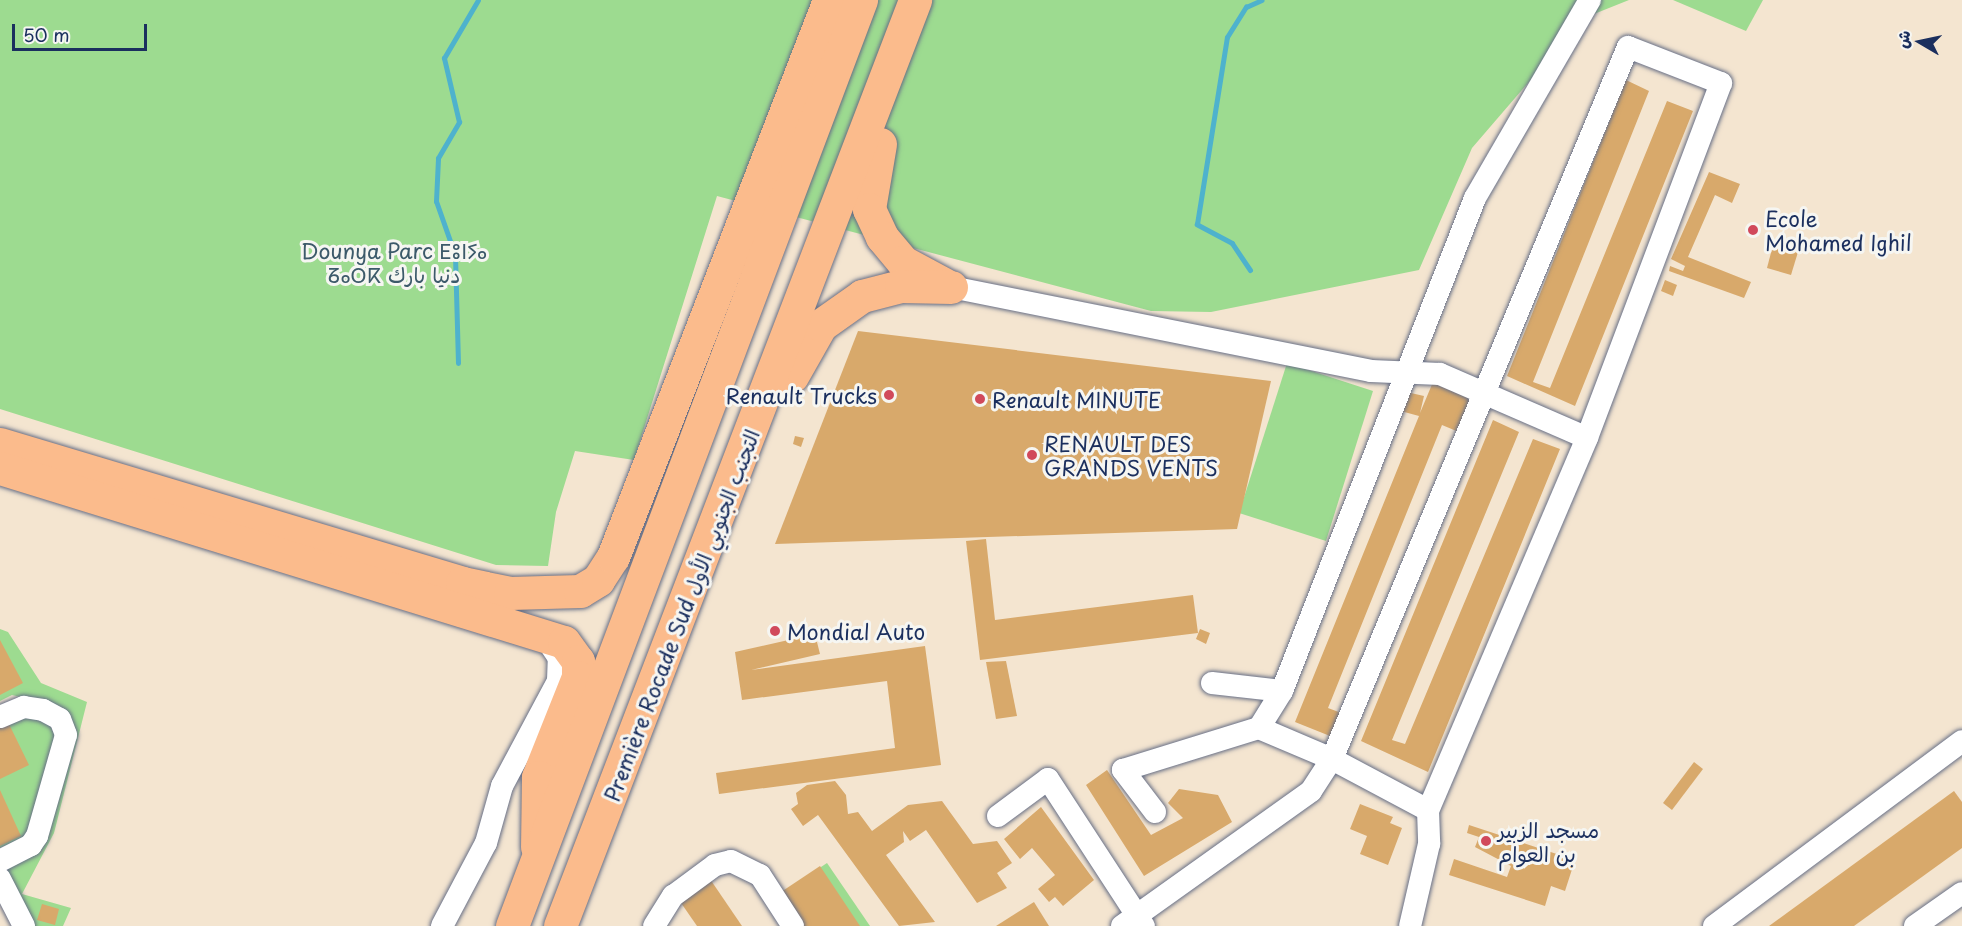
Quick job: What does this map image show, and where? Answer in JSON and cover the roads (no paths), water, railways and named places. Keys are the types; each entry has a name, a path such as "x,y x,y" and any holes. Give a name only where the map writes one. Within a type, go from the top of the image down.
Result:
{"highway":[{"path":"0,468 261,536 510,593 562,595 598,580 613,557 829,0"},
{"path":"512,926 861,0"},
{"name":"Première Rocade Sud التجنب الجنوبي الأول","path":"560,926 915,0"},
{"path":"928,0 876,156 869,209 882,237 903,262 951,287"},
{"path":"628,752 798,363 821,325 862,296 880,291 951,287"},
{"path":"0,444 544,635 570,647 579,669 538,777 538,858"}],"street":[{"path":"1259,728 1282,691 1475,198 1590,0"},
{"path":"998,816 1048,779 1134,923 1311,791 1332,759 1488,393 1628,47 1721,83 1587,438 1428,810 1429,844 1410,926"},
{"path":"951,287 1116,324 1404,376 1440,374 1587,438"},
{"path":"442,926 486,843 502,786 558,681 559,658 544,635"},
{"path":"1212,683 1282,691"},
{"path":"0,717 24,707 43,710 60,719 66,735 37,836 31,845 0,861"},
{"path":"1155,812 1123,770 1259,728 1332,759 1428,810"},
{"path":"1714,926 1962,741"},
{"path":"654,926 673,896 715,865 731,861 754,869 793,926"},
{"path":"0,879 24,926"},
{"path":"1915,926 1962,893"}],"waterway":[{"path":"458,363 455,255 436,201 438,158 459,122 444,58 478,0"},
{"path":"1250,270 1232,243 1197,224 1227,37 1246,7 1262,0"}],"place":[{"name":"Ecole Mohamed Ighil","path":"1753,230"},
{"name":"Renault Trucks","path":"889,395"},
{"name":"Renault MINUTE","path":"980,399"},
{"name":"RENAULT DES GRANDS VENTS","path":"1032,455"},
{"name":"Mondial Auto","path":"775,631"},
{"name":"مسجد الزبير بن العوام","path":"1486,841"}],"park label":[{"name":"Dounya Parc ⴹⵓⵏⵢⴰ ⵒⴰⵔⴽ دنيا بارك","path":"394,262"}]}
